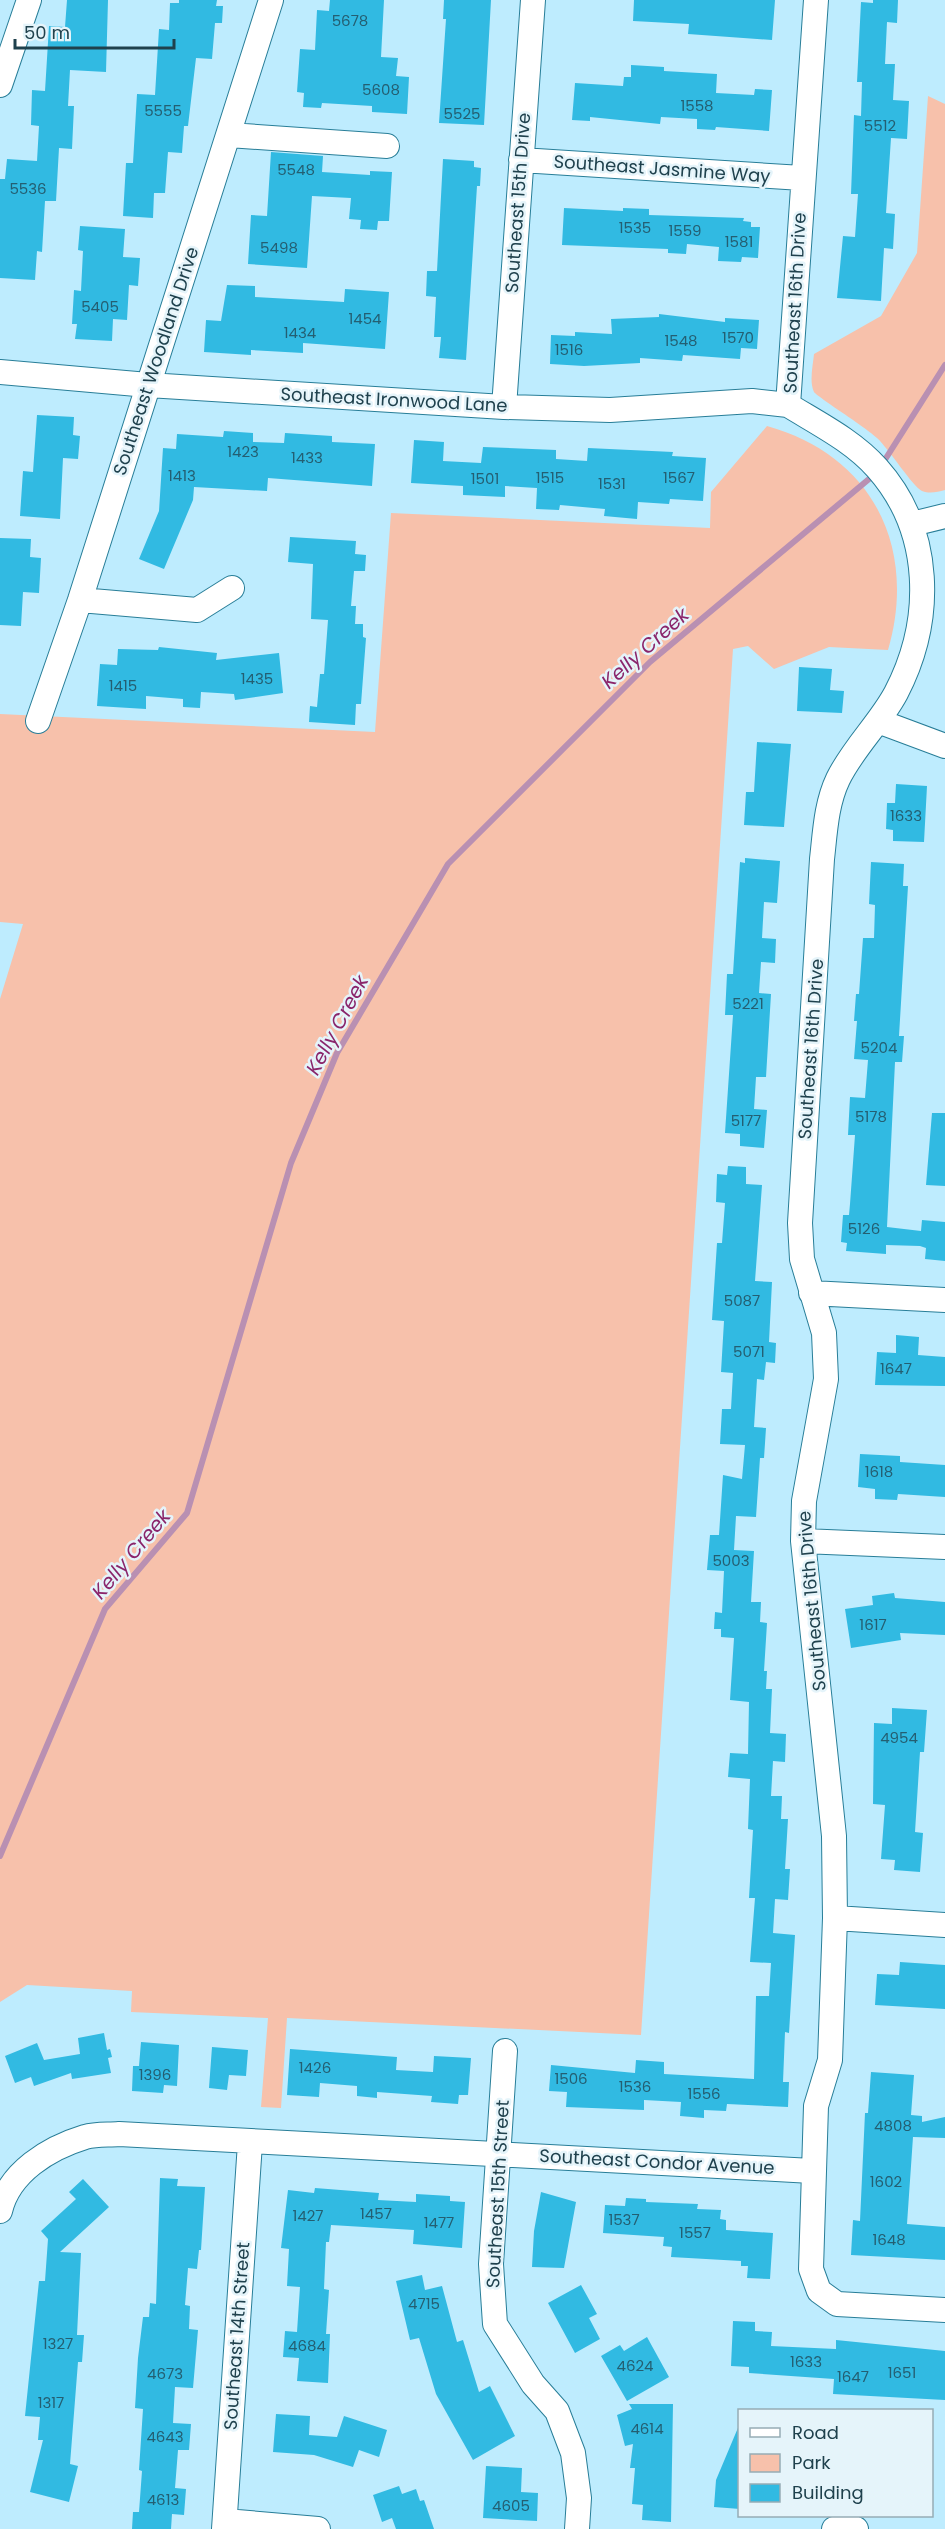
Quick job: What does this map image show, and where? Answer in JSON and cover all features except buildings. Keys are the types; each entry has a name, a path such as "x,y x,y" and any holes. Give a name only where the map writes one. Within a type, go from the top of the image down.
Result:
{"street":[{"path":"0,85 29,0"},
{"name":"Southeast Woodland Drive","path":"38,722 80,600 271,0"},
{"name":"Southeast 15th Drive","path":"504,407 533,0"},
{"name":"Southeast 16th Drive","path":"813,2171 816,2106 830,2060 835,1918 834,1836 803,1541 804,1500 826,1379 824,1333 802,1258 800,1223 827,816 837,780 878,721 908,668 919,633 924,594 919,554 912,524 897,495 876,468 853,446 788,405 816,0"},
{"path":"229,135 387,146"},
{"name":"Southeast Jasmine Way","path":"521,160 802,178"},
{"name":"Southeast Ironwood Lane","path":"0,372 148,385 504,407 610,410 723,401 788,405"},
{"path":"912,524 945,516"},
{"path":"80,600 198,610 232,588"},
{"path":"878,721 945,746"},
{"path":"811,1293 945,1300"},
{"path":"803,1541 945,1547"},
{"path":"835,1918 945,1925"},
{"name":"Southeast 15th Street","path":"505,2051 491,2264 495,2324 532,2384 557,2411 573,2453 579,2498 578,2529"},
{"name":"Southeast Condor Avenue","path":"0,2211 3,2196 33,2160 86,2137 119,2134 250,2143 500,2153 813,2171"},
{"name":"Southeast 14th Street","path":"225,2525 250,2143"},
{"path":"813,2171 811,2269 819,2291 837,2304 945,2310"},
{"path":"225,2525 318,2529"},
{"path":"834,2529 847,2525 856,2529"}],"green space":[{"path":"928,96 945,104 945,490 931,493 918,488 877,438 814,392 812,378 814,354 881,316 917,253"},
{"path":"767,426 804,440 834,459 859,482 878,510 891,542 897,576 896,612 888,650 829,647 774,669 748,646 733,649 641,2035 287,2018 281,2108 261,2107 268,2018 131,2012 132,1991 27,1985 0,2002 0,999 23,924 0,922 0,714 375,732 391,513 710,528 711,492"}],"waterway":[{"name":"Kelly Creek","path":"881,466 945,365"},
{"name":"Kelly Creek","path":"0,1856 105,1609 187,1513 291,1163 337,1053 448,864 650,662 875,474"}]}
